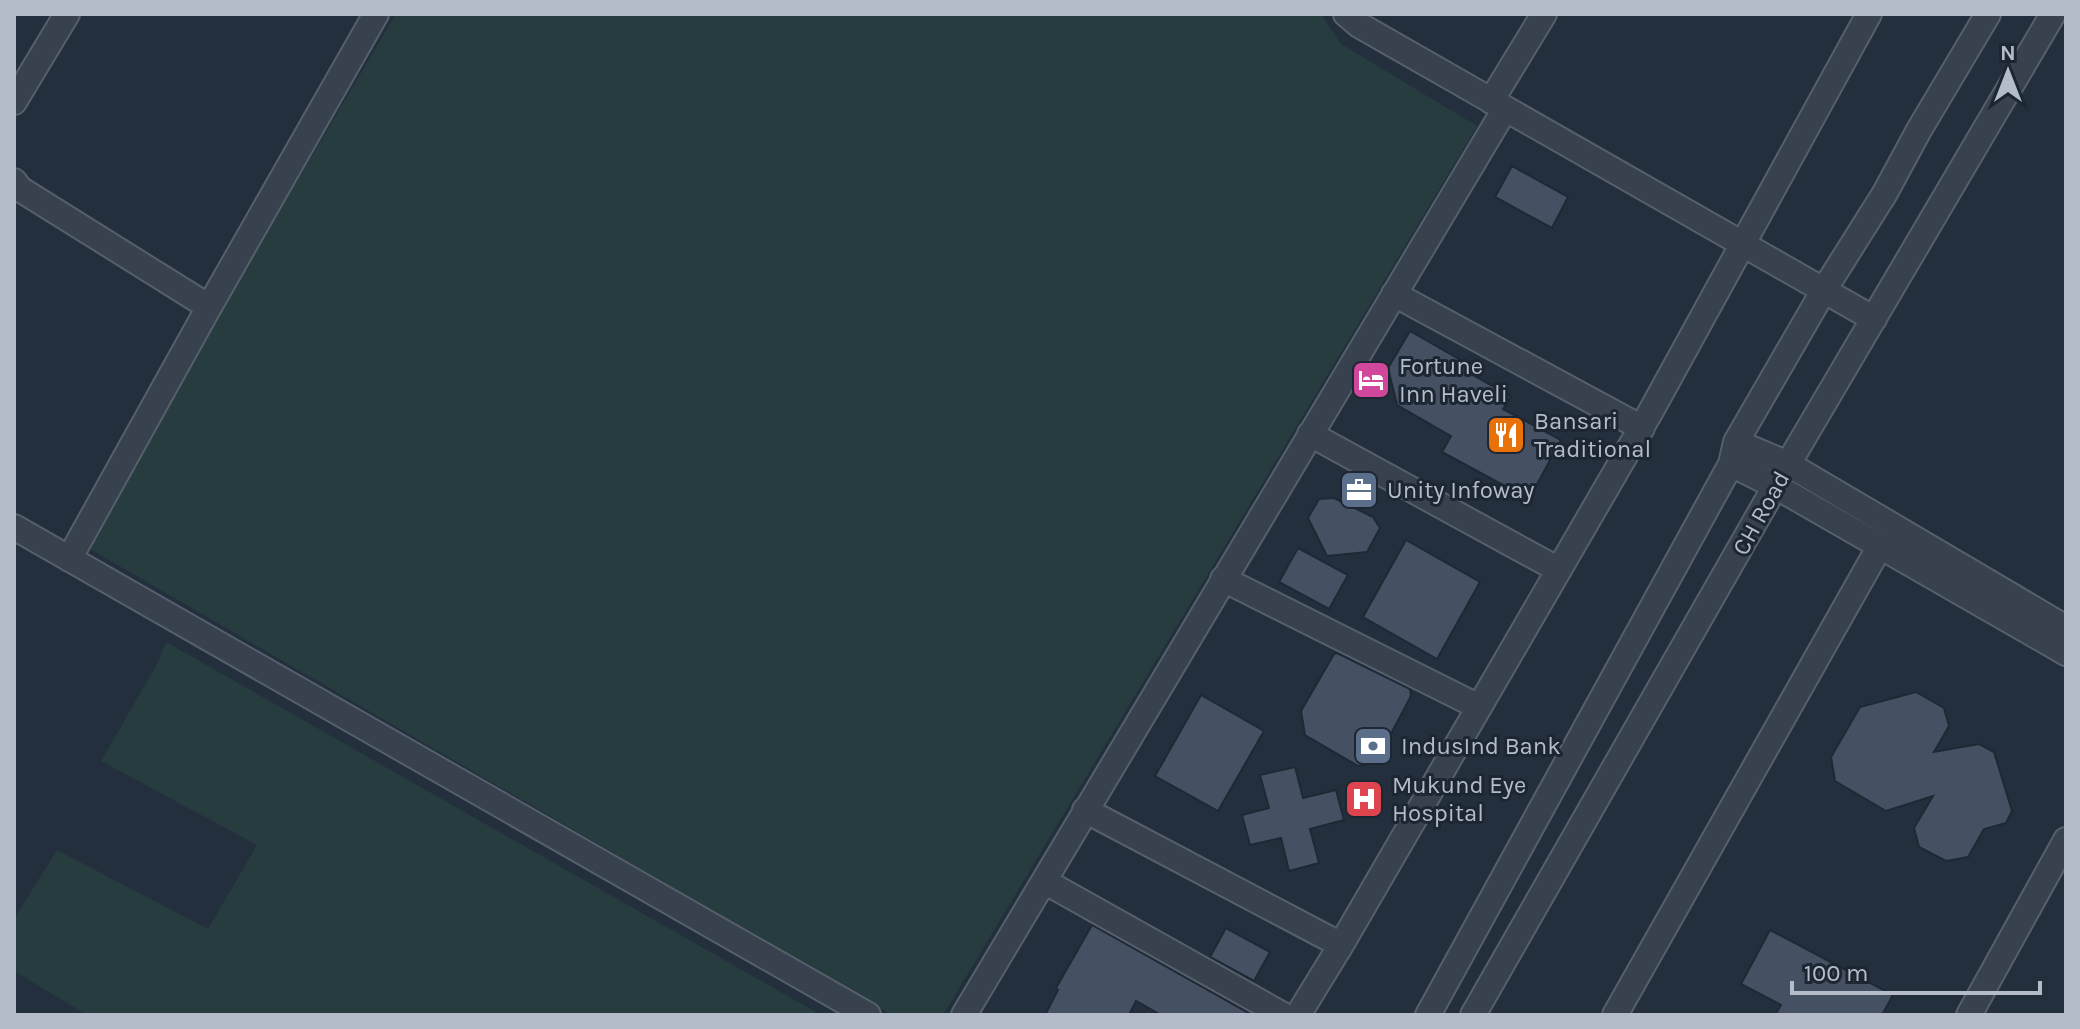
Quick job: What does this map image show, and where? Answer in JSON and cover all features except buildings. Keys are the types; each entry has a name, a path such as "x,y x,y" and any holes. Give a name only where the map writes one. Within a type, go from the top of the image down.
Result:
{"street":[{"path":"14,102 67,14"},
{"path":"69,559 376,14"},
{"path":"1346,14 1359,25 1874,319"},
{"path":"964,1015 1394,294 1498,105 1544,14"},
{"path":"1298,1015 1642,428 1869,14"},
{"name":"CH Road","path":"1428,1015 1824,290 1885,193 1988,14"},
{"name":"CH Road","path":"1473,1015 1788,464 2053,14"},
{"path":"14,181 20,189 209,307"},
{"path":"1394,294 1642,428"},
{"path":"1310,434 1559,570"},
{"path":"1733,453 1788,464 2066,628"},
{"path":"1733,453 1777,487 2066,653"},
{"path":"14,527 868,1015"},
{"path":"1615,1015 1880,546"},
{"path":"1223,579 1479,707"},
{"path":"1085,810 1341,945"},
{"path":"1969,1015 2066,840"},
{"path":"1044,881 1283,1015"}],"green space":[{"path":"396,14 1321,14 1341,44 1477,126 943,1015 892,1015 85,546"},
{"path":"166,642 821,1015 87,1015 14,971 14,919 57,850 208,929 257,845 101,761 156,666"}],"place":[{"name":"Fortune Inn Haveli","path":"1371,380"},
{"name":"Bansari Traditional","path":"1506,435"},
{"name":"Unity Infoway","path":"1359,490"},
{"name":"IndusInd Bank","path":"1373,746"},
{"name":"Mukund Eye Hospital","path":"1364,799"}]}
